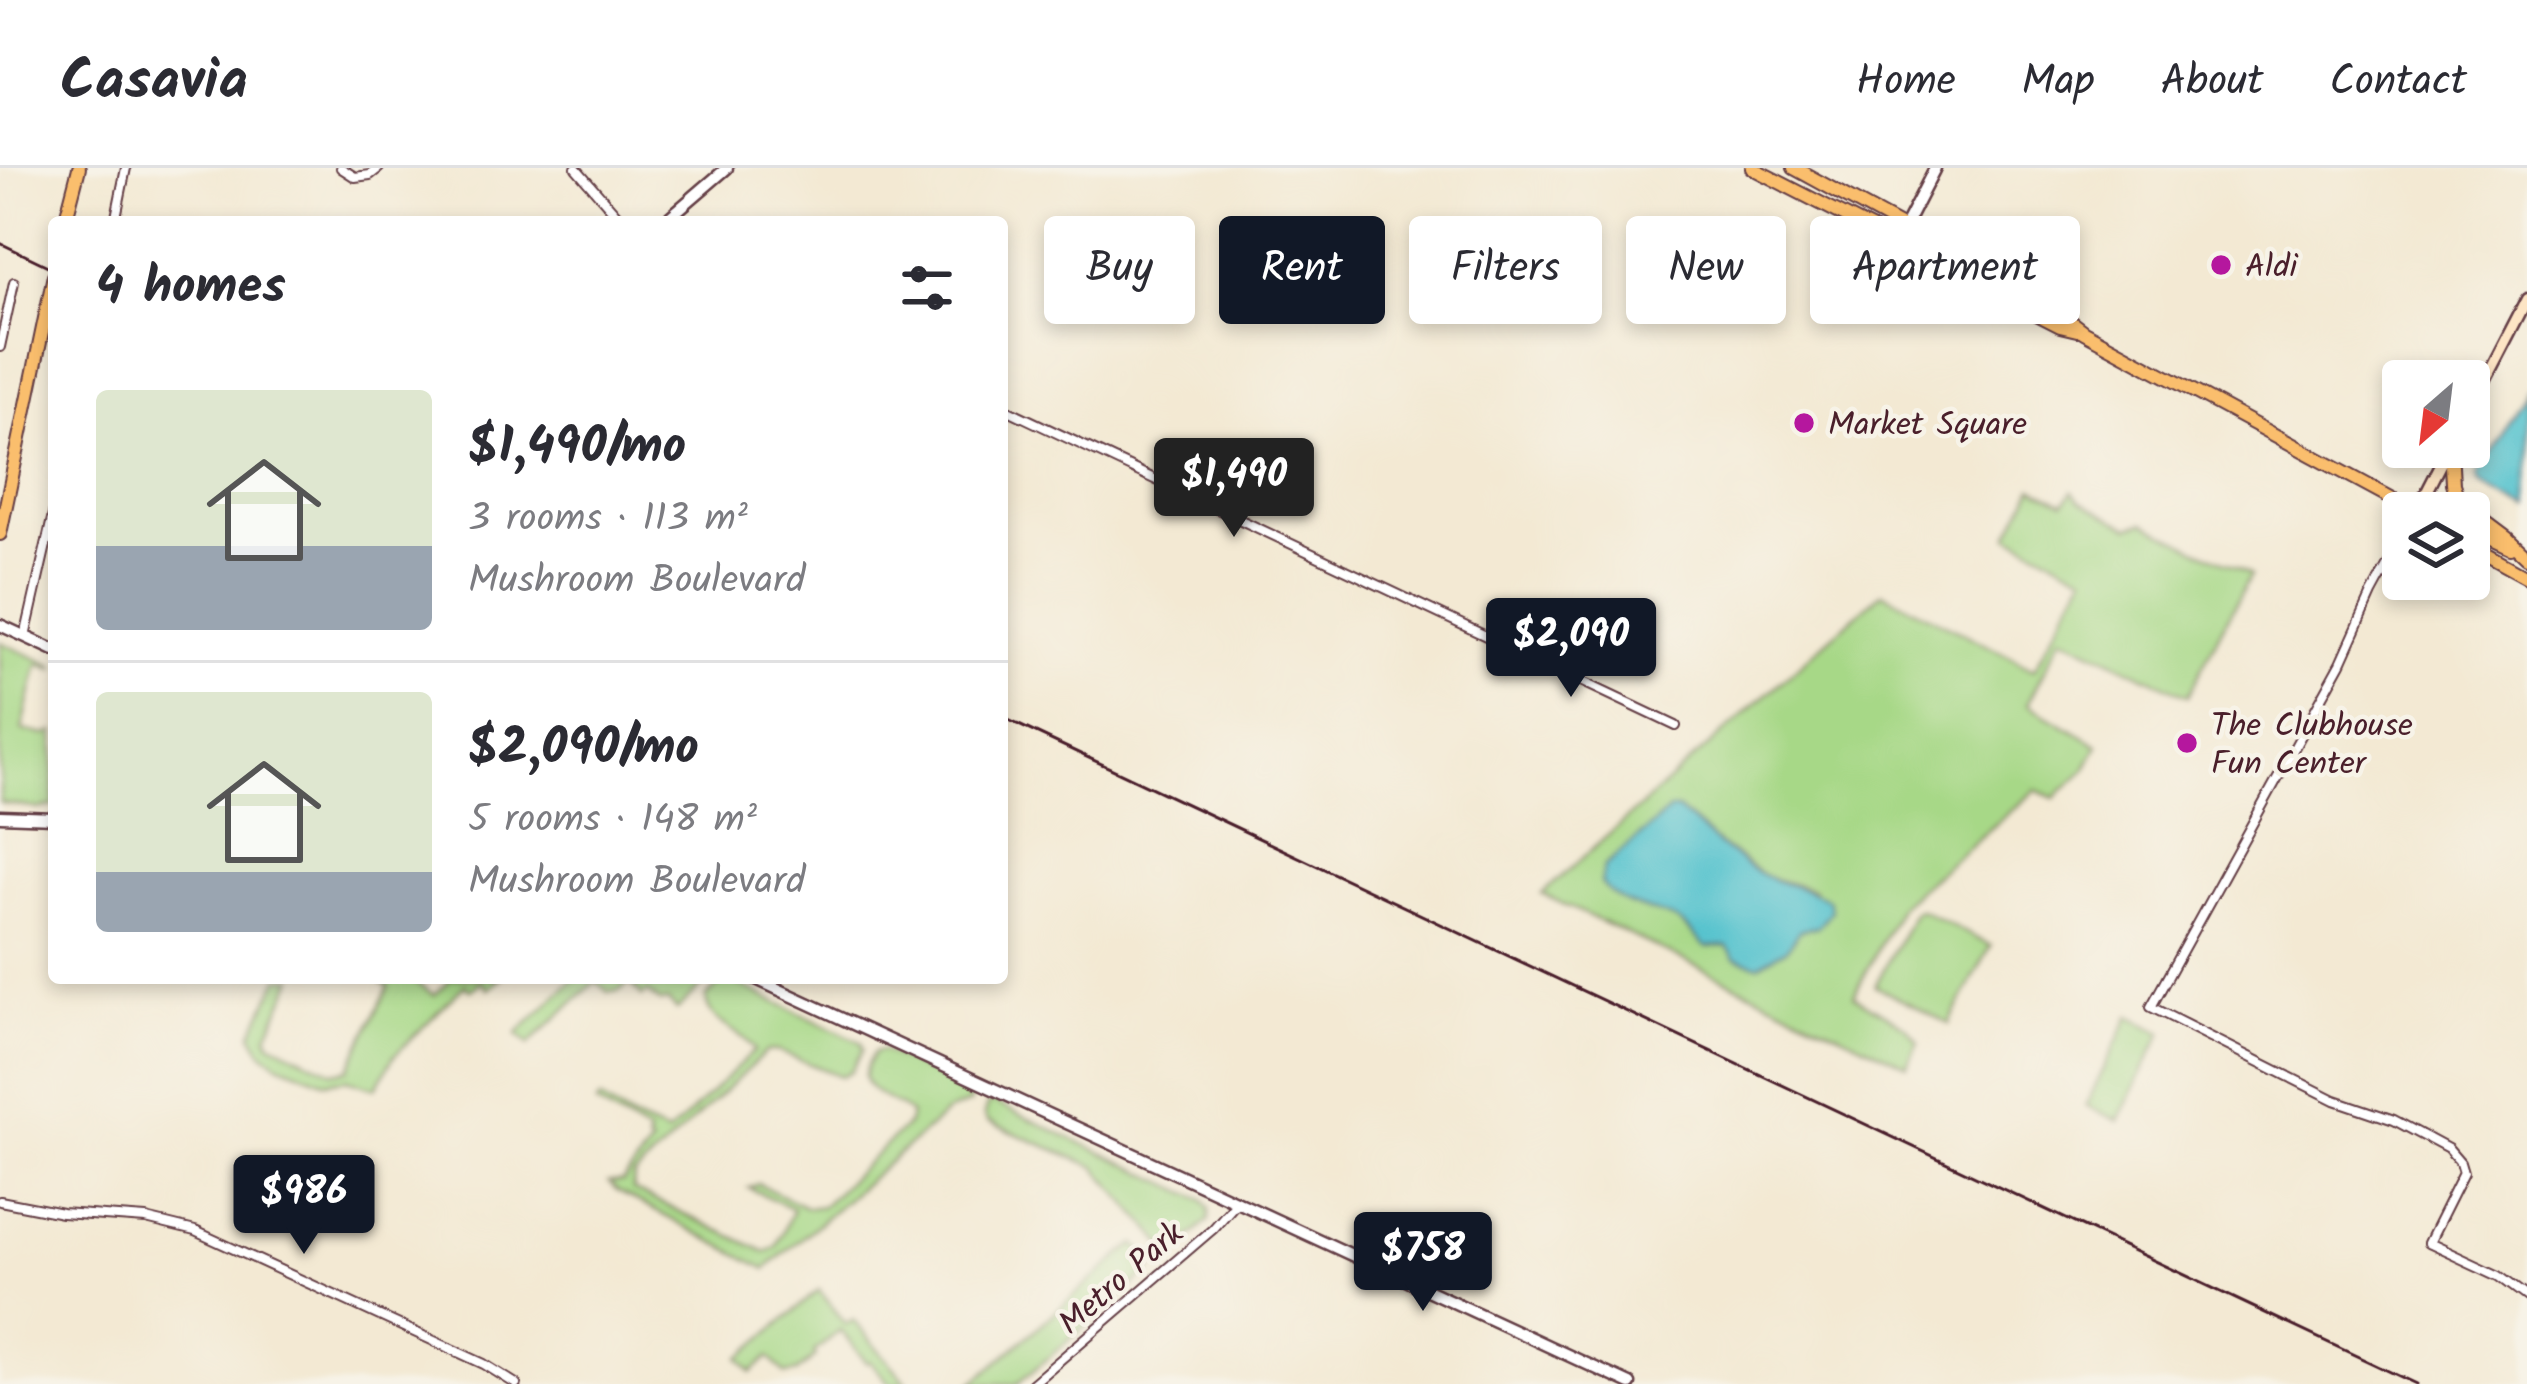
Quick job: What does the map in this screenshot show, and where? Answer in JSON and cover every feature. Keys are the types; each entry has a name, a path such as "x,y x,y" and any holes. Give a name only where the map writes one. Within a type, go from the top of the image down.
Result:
{"main road":[{"path":"67,216 79,168"},
{"path":"1752,168 1845,216"},
{"path":"1794,168 1883,216"},
{"path":"2490,371 2527,299"},
{"path":"0,534 48,304"},
{"path":"2056,324 2084,332"},
{"path":"2073,324 2384,492"},
{"path":"2452,468 2459,502 2527,558"},
{"path":"2490,539 2527,558"},
{"path":"2490,557 2527,578"}],"street":[{"path":"116,216 126,168"},
{"path":"341,168 355,177 370,176 379,168"},
{"path":"576,168 618,216"},
{"path":"671,216 727,168"},
{"path":"1910,216 1935,168"},
{"path":"0,347 14,282"},
{"path":"1008,410 1676,726"},
{"path":"25,637 48,536"},
{"path":"2382,576 2341,663 2151,1007 2335,1100 2386,1116 2448,1149 2462,1173 2428,1243 2499,1276 2527,1297"},
{"path":"1,626 48,647"},
{"path":"0,817 48,818"},
{"path":"767,984 1630,1384"},
{"path":"0,1201 62,1213 146,1219 195,1231 475,1360 516,1384"},
{"name":"Metro Park","path":"1032,1384 1213,1229 1236,1203"}],"green space":[{"path":"2033,487 2064,503 2072,491 2080,501 2130,527 2144,523 2250,576 2187,696 2062,636 2028,704 2098,745 2085,770 2055,798 2036,790 1900,905 1854,996 1906,1027 1918,1041 1907,1065 1542,894 1882,592 2034,669 2086,575 2009,535","holes":["1677,809 1766,877 1814,890 1799,931 1787,948 1758,965 1727,946 1705,946 1678,920 1604,867"]},
{"path":"0,642 48,663 48,667 38,664 22,730 48,734 48,807 0,803"},
{"path":"1921,910 1991,946 1949,1024 1875,986 1914,911"},
{"path":"276,984 291,984 268,1035 270,1042 334,1072 349,1069 389,986 385,984 418,984 434,995 446,984 478,984 471,990 465,985 394,1056 376,1088 347,1079 326,1082 278,1063 263,1053 252,1034"},
{"path":"569,984 593,984 529,1044 517,1034"},
{"path":"599,984 628,984 619,991 608,992"},
{"path":"632,984 703,984 677,1010 648,992 642,996"},
{"path":"720,984 737,984 861,1042 863,1050 851,1071 841,1076 767,1051 634,1176 633,1190 766,1252 776,1247 793,1209 749,1188 758,1184 808,1208 822,1206 908,1124 911,1115 875,1092 866,1080 874,1052 882,1050 968,1092 970,1103 947,1112 766,1269 609,1183 623,1182 651,1145 648,1134 596,1104 600,1099 667,1134 755,1050 712,1014 706,997"},
{"path":"2130,1016 2163,1032 2119,1121 2086,1105"},
{"path":"993,1102 1203,1200 1209,1220 1175,1251 1169,1251 1096,1167 988,1122 984,1115"},
{"path":"1137,1245 1152,1263 1152,1270 1017,1384 972,1384 1132,1246"},
{"path":"819,1290 846,1324 853,1320 908,1384 890,1384 840,1330 797,1372 786,1374 769,1357 752,1372 740,1358"}],"water":[{"path":"2527,389 2527,508 2481,483 2478,476 2483,468 2490,468 2490,455"},
{"path":"1677,809 1752,868 1828,899 1831,911 1818,926 1799,931 1787,948 1759,965 1735,958 1727,946 1705,947 1678,921 1617,898 1601,883 1604,867"}],"railway":[{"path":"0,243 48,266"},
{"path":"1008,720 2416,1384"}],"place":[{"name":"Aldi","path":"2221,265"},
{"name":"Market Square","path":"1804,423"},
{"name":"The Clubhouse Fun Center","path":"2187,743"}]}
